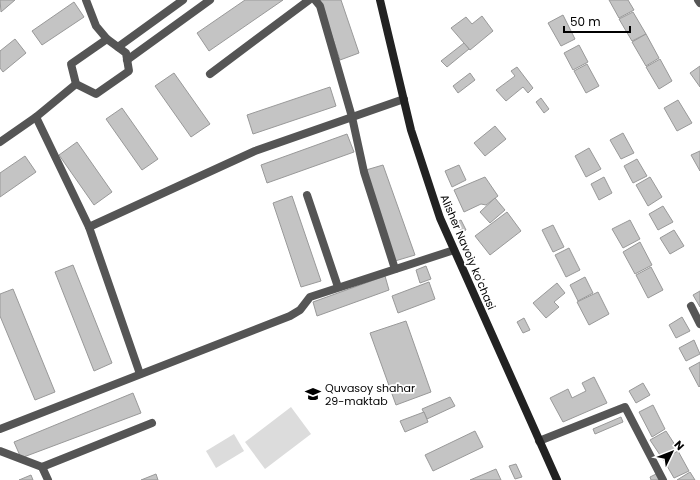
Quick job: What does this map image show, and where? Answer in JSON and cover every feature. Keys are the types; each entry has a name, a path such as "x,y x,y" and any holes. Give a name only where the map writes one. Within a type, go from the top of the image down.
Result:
{"street":[{"path":"86,0 96,26 107,39 126,53 129,71 96,94 76,84 71,64 107,39"},
{"path":"118,47 184,0"},
{"path":"127,60 210,0"},
{"path":"210,74 309,0"},
{"path":"315,0 320,6 352,117 364,172 395,269"},
{"name":"Alisher Navoiy ko'chasi","path":"380,0 411,130 440,218 557,480"},
{"path":"0,142 76,84"},
{"path":"89,227 224,164 404,99"},
{"path":"36,116 89,227 140,374"},
{"path":"307,195 338,287"},
{"path":"0,430 290,316 300,310 310,297 454,250"},
{"path":"691,306 700,324"},
{"path":"539,441 625,407 663,480"},
{"path":"0,451 42,467 152,423"},
{"path":"42,467 48,480"}],"shaded area":[{"path":"291,407 311,434 265,469 245,442"},
{"path":"234,434 244,451 216,468 206,451"}],"building":[{"path":"0,0 15,0 1,12"},
{"path":"245,0 283,0 209,51 197,33"},
{"path":"320,0 341,0 359,53 340,60"},
{"path":"609,0 628,0 634,10 619,18"},
{"path":"74,2 84,17 42,45 32,31"},
{"path":"633,12 646,34 632,41 619,19"},
{"path":"563,15 575,39 561,46 548,23"},
{"path":"482,16 493,31 470,50 451,28 466,17 472,24"},
{"path":"646,34 659,58 646,66 632,42"},
{"path":"15,39 26,53 3,72 0,68 0,51"},
{"path":"464,43 469,49 447,67 441,61"},
{"path":"579,45 588,62 573,70 564,53"},
{"path":"660,59 672,81 659,89 646,67"},
{"path":"587,64 599,86 586,93 574,71"},
{"path":"700,66 700,87 690,73"},
{"path":"517,67 533,88 528,93 523,87 506,101 496,90 515,76 511,71"},
{"path":"174,73 210,124 191,137 155,86"},
{"path":"470,73 475,80 458,93 453,86"},
{"path":"330,87 336,106 253,134 247,115"},
{"path":"541,98 549,109 544,113 536,102"},
{"path":"678,100 692,123 677,131 664,108"},
{"path":"122,108 158,159 142,170 106,119"},
{"path":"495,126 506,139 485,156 474,143"},
{"path":"623,133 634,153 621,159 610,140"},
{"path":"347,134 354,152 267,183 261,165"},
{"path":"77,142 112,192 94,205 59,155"},
{"path":"589,148 601,169 586,177 575,156"},
{"path":"700,151 700,171 691,155"},
{"path":"25,156 36,172 0,197 0,173"},
{"path":"637,159 647,176 633,183 624,166"},
{"path":"383,165 415,255 395,261 366,170"},
{"path":"459,165 466,180 452,187 445,171"},
{"path":"485,177 498,196 486,205 481,204 464,212 454,190"},
{"path":"604,177 612,193 599,200 591,184"},
{"path":"650,177 662,197 648,206 636,185"},
{"path":"292,196 321,281 301,287 273,203"},
{"path":"495,198 505,210 490,223 480,212"},
{"path":"663,206 673,222 658,230 649,214"},
{"path":"507,212 521,231 490,255 475,236"},
{"path":"461,220 466,230 461,232 457,222"},
{"path":"630,220 640,239 623,248 612,229"},
{"path":"553,225 564,247 553,252 542,230"},
{"path":"674,230 684,246 670,254 660,238"},
{"path":"640,242 652,265 635,274 623,252"},
{"path":"569,248 580,270 566,277 555,255"},
{"path":"73,265 112,363 94,371 55,272"},
{"path":"426,266 431,279 420,283 416,270"},
{"path":"651,267 663,290 648,298 636,275"},
{"path":"385,276 389,290 317,316 313,302"},
{"path":"585,277 593,293 578,301 570,285"},
{"path":"429,282 435,299 398,313 392,296"},
{"path":"557,283 565,293 554,302 559,307 546,318 533,303"},
{"path":"13,289 55,392 35,400 0,316 0,294"},
{"path":"700,291 700,307 693,295"},
{"path":"598,292 609,314 589,325 577,302"},
{"path":"682,317 690,331 676,338 669,325"},
{"path":"524,318 530,330 523,333 517,322"},
{"path":"406,321 431,392 396,405 370,333"},
{"path":"694,340 700,354 686,361 679,348"},
{"path":"700,362 700,386 699,387 689,368"},
{"path":"594,377 607,403 563,422 550,398 568,389 572,398 586,391 582,383"},
{"path":"643,383 650,395 636,403 629,391"},
{"path":"133,393 141,413 21,458 14,442"},
{"path":"450,397 455,406 427,419 422,409"},
{"path":"653,405 665,429 652,437 639,412"},
{"path":"424,412 428,422 405,432 400,421"},
{"path":"621,417 623,422 595,434 593,429"},
{"path":"475,431 483,447 433,471 425,455"},
{"path":"666,431 677,448 662,458 650,440"},
{"path":"678,451 689,471 674,478 663,459"},
{"path":"516,464 522,477 515,479 509,466"},
{"path":"496,469 501,480 470,480"},
{"path":"690,472 695,480 677,480"},
{"path":"156,474 158,480 141,480"},
{"path":"656,474 659,480 651,480 650,477"},
{"path":"31,475 33,480 19,480"}],"place":[{"name":"Quvasoy shahar 29-maktab","path":"313,394"}]}
